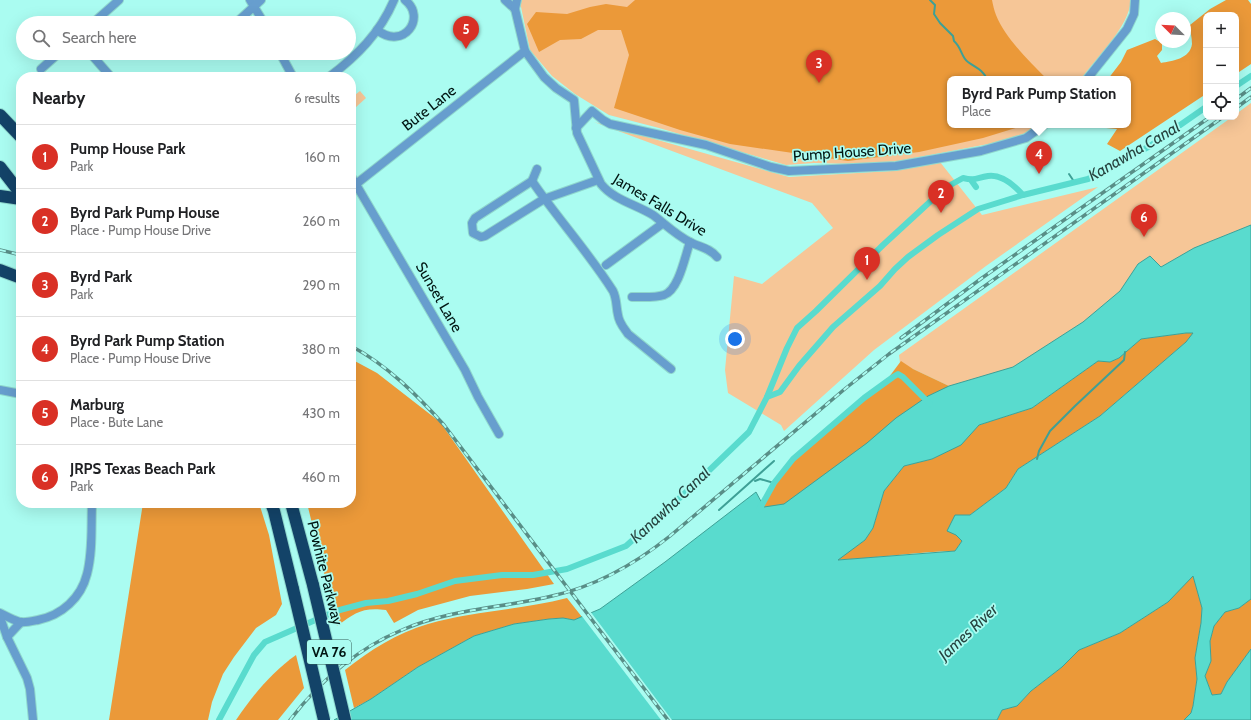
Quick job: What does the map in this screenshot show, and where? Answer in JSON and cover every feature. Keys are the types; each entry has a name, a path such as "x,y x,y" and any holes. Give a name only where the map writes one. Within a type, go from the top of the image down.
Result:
{"highway":[{"path":"0,116 16,132"},
{"path":"0,167 16,188"},
{"path":"0,196 16,198"},
{"path":"0,270 16,276"},
{"name":"VA 76","path":"273,508 324,720"},
{"name":"Powhite Parkway","path":"292,508 313,585 345,720"}],"street":[{"path":"101,16 119,0"},
{"path":"242,16 252,3 261,0"},
{"path":"356,54 385,19 394,0"},
{"path":"377,30 384,35 396,37 403,36 409,30 413,23 414,17 410,4 406,0"},
{"path":"505,0 516,9"},
{"path":"517,0 516,9 525,51"},
{"path":"1089,76 1127,28 1134,14 1136,0"},
{"path":"252,3 260,16"},
{"name":"James Falls Drive","path":"525,51 544,77 556,88 574,100 576,128 598,180 606,191 644,210 654,216 662,224 690,242 713,252 716,256"},
{"name":"Bute Lane","path":"356,184 525,51"},
{"path":"41,69 51,60"},
{"path":"96,60 107,72"},
{"path":"284,60 291,72"},
{"path":"336,72 351,60"},
{"name":"Pump House Drive","path":"576,128 592,111 610,124 706,145 771,167 789,171 896,166 981,151 1026,138 1040,128"},
{"path":"537,169 532,182 475,218 472,223 473,233 480,237 485,236 544,199 598,180"},
{"path":"532,182 614,293 618,315 626,331 671,369"},
{"name":"Sunset Lane","path":"356,189 465,370 499,434"},
{"path":"606,265 662,224"},
{"path":"632,297 662,296 670,293 676,284 690,242"},
{"path":"0,390 16,393"},
{"path":"0,613 21,622 31,622 52,616 72,602 81,590 87,575 91,556 92,508"},
{"path":"0,617 7,637 27,678 30,689 33,720"},
{"path":"7,637 21,622"}],"shaded area":[{"path":"510,0 1131,0 1125,21 1119,31 1083,76 947,76 947,128 1033,128 1028,132 1004,141 893,162 852,164 814,163 786,165 609,115 575,94 552,76 530,50 521,7"},
{"path":"635,0 992,0 996,15 1005,32 1018,49 1044,76 947,76 947,128 1015,128 983,138 919,152 848,161 730,144 680,130 614,108 629,55 621,30 598,30 581,39 560,40 539,52 527,24 536,12 567,14 606,4 627,7"},
{"path":"1226,0 1248,0 1251,4 1251,64 1239,72 1239,12 1206,12"},
{"path":"1203,15 1203,96 1120,151 1107,144 1117,129 1106,128 1131,128 1131,76 1110,76 1121,62 1127,50 1155,39 1155,48 1162,48 1157,56 1161,63 1180,58 1191,49 1191,24"},
{"path":"360,91 366,98 356,107 356,94"},
{"path":"1251,103 1251,225 1194,248 1161,267 1150,256 1138,264 1120,291 1083,322 1010,369 949,386 900,363 899,355 1228,120 1239,120 1239,112"},
{"path":"594,122 789,177 892,171 940,162 982,215 1098,187 986,266 874,350 784,431 781,425 728,393 725,370 734,276 762,284 833,228 812,203"},
{"path":"1194,333 1186,342 1100,416 1018,469 1006,488 970,515 956,535 962,541 955,551 837,560 865,540 873,528 884,491 904,466 932,459 960,445 979,425 1032,408 1098,361 1110,362 1119,358 1141,339"},
{"path":"901,361 913,369 949,386 936,400 799,500 754,516 778,476 794,457 855,405 886,381"},
{"path":"356,362 377,373 440,422 554,584 470,596 418,610 394,623 386,610 365,610 354,614 337,626 308,508 356,508"},
{"path":"142,508 261,508 269,535 282,604 276,615 256,628 223,674 212,702 208,720 109,720"},
{"path":"1193,575 1202,608 1195,658 1197,679 1193,706 1191,713 1184,720 997,720 1002,710 1017,706 1031,691 1062,667 1079,650 1120,633 1168,602"},
{"path":"567,598 582,617 574,620 563,618 514,624 474,636 418,667 371,699 354,708 345,670 374,649 395,637 428,624 462,616"},
{"path":"1251,599 1251,649 1227,682 1221,694 1212,695 1205,676 1211,661 1210,641 1214,626 1225,612 1239,608"},
{"path":"296,655 304,688 278,720 236,720 263,684"}],"water":[{"name":"James River","path":"1251,225 1251,599 1239,608 1225,612 1214,626 1210,641 1211,661 1205,676 1212,695 1221,694 1227,682 1251,649 1251,720 1184,720 1191,713 1193,706 1197,679 1195,658 1202,608 1193,576 1168,602 1120,633 1079,650 1062,667 1031,691 1017,706 1002,710 997,720 334,720 371,699 418,667 474,636 514,624 563,618 574,620 600,609 665,562 756,492 764,507 784,504 867,443 896,418 928,396 949,386 1013,367 1083,322 1120,291 1138,264 1150,256 1161,267 1194,248","holes":["1193,333 1186,342 1100,416 1018,469 1006,488 970,515 955,515 947,531 956,535 962,541 955,551 838,560 865,540 873,528 884,491 904,466 932,459 961,445 979,425 1032,408 1098,361 1110,362 1119,358 1141,339"]}],"pier":[{"path":"590,611 672,720 661,720 581,615"}],"waterway":[{"path":"930,0 935,5 934,14 940,23 953,36 954,41 959,47 964,58 985,76"},
{"name":"Kanawha Canal","path":"1239,84 1251,76"},
{"name":"Kanawha Canal","path":"219,720 254,655 265,642 336,611 366,603 388,601 417,594 455,581 502,575 533,575 567,569 626,546 694,485 749,432 767,397 797,328 945,188 963,178 973,179 993,176 1003,178 1023,195 1088,179 1150,146 1203,109"},
{"path":"1069,174 1075,183"},
{"name":"Kanawha Canal","path":"971,180 976,187"},
{"path":"767,397 780,392 799,366 833,327 880,286 908,257 978,209 1023,195"},
{"path":"1037,459 1039,451 1050,431 1124,360 1125,352"},
{"path":"759,510 774,483 793,459 864,398 893,377 898,374 903,377 930,404"},
{"path":"719,510 774,461"},
{"path":"755,481 760,479 774,483"}],"railway":[{"path":"1239,97 1251,88"},
{"path":"1239,106 1251,97"},
{"path":"901,338 982,278 1206,120"},
{"path":"290,720 326,679 369,647 402,630 420,623 457,613 533,600 569,592 615,573 643,556 670,536 846,388 889,354 1219,120"},
{"path":"0,250 16,254"},
{"path":"356,349 377,362 401,381 444,425 668,720"}],"place":[{"name":"Marburg","path":"466,49"},
{"name":"Byrd Park","path":"819,83"},
{"name":"Byrd Park Pump Station","path":"1039,174"},
{"name":"Byrd Park Pump House","path":"941,213"},
{"name":"JRPS Texas Beach Park","path":"1144,237"},
{"name":"Pump House Park","path":"867,280"}]}
